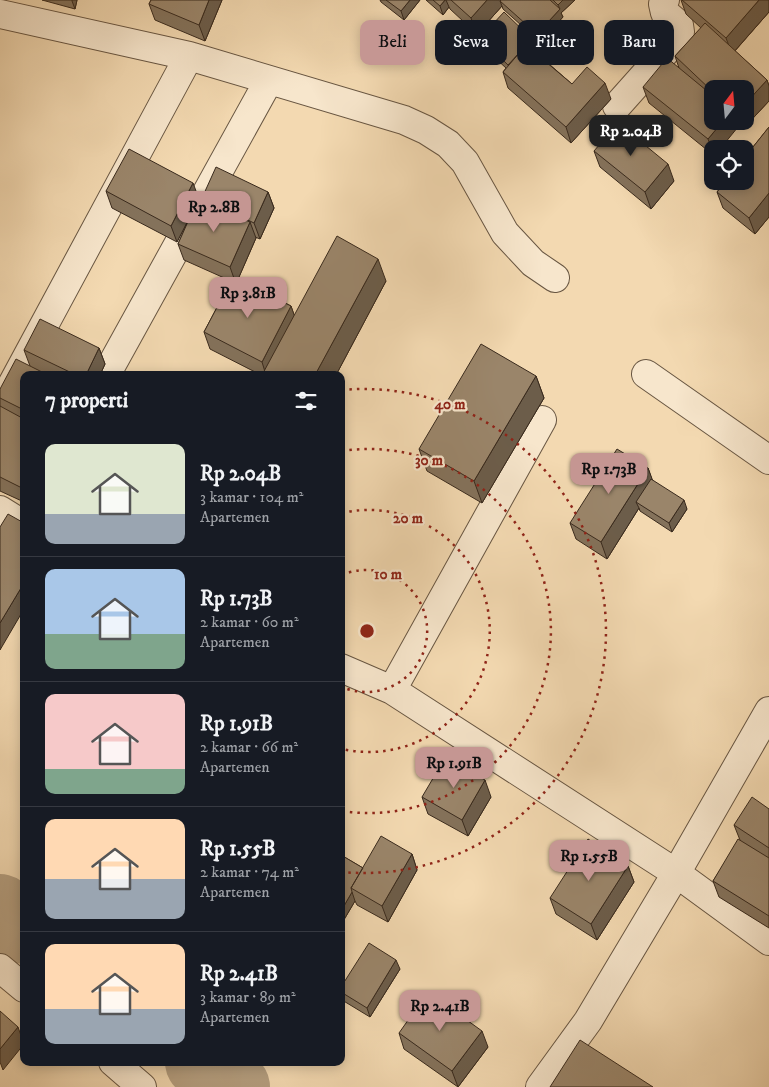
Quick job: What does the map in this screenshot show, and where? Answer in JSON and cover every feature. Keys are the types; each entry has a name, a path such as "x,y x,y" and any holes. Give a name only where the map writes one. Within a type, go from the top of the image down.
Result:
{"street":[{"path":"617,106 676,41 680,32 679,25 665,13 663,4 665,0"},
{"path":"0,14 189,56 404,120 426,130 448,144 465,162 505,233 533,263 555,278"},
{"path":"0,407 189,56"},
{"path":"108,371 269,80"},
{"path":"646,374 769,460"},
{"path":"392,690 542,420"},
{"path":"0,510 20,522"},
{"path":"345,670 392,690 676,874 769,942"},
{"path":"540,1087 588,1021 676,874 769,711"},
{"path":"0,968 20,985"},
{"path":"117,1066 142,1087"}],"building":[{"path":"151,0 209,0 199,25 149,4"},
{"path":"386,0 410,0 401,11"},
{"path":"433,0 445,0 440,6"},
{"path":"451,0 487,0 471,18"},
{"path":"550,0 560,9 550,20 521,20 500,1"},
{"path":"553,0 563,0 558,5"},
{"path":"682,0 759,0 726,38"},
{"path":"504,12 517,25 517,55 508,65 507,20 497,20"},
{"path":"705,23 767,80 754,94 754,80 704,80 704,83 675,56"},
{"path":"517,56 517,65 550,65 572,84 587,67 605,83 566,127 503,72"},
{"path":"674,64 704,88 704,130 716,130 708,139 643,87 661,65"},
{"path":"618,123 668,164 645,192 594,151"},
{"path":"769,127 769,193 749,218 717,192 719,190 754,190 754,146"},
{"path":"129,149 193,183 171,226 106,191"},
{"path":"216,167 268,192 254,223 202,198"},
{"path":"198,199 250,222 230,267 178,244"},
{"path":"337,236 378,259 317,371 264,371"},
{"path":"233,277 291,306 262,362 204,332"},
{"path":"40,319 99,348 88,371 68,371 24,350"},
{"path":"481,344 536,376 474,481 419,449"},
{"path":"16,359 40,371 20,371 20,408 0,398 0,389"},
{"path":"0,406 20,417 20,487 0,477"},
{"path":"617,449 648,468 601,542 570,523"},
{"path":"651,479 684,500 669,523 636,502"},
{"path":"8,514 20,521 20,590 0,623 0,527"},
{"path":"445,758 485,780 462,820 422,797"},
{"path":"752,797 769,809 769,848 734,825"},
{"path":"381,836 412,854 382,906 351,888"},
{"path":"588,839 628,866 591,924 550,898"},
{"path":"738,839 769,858 769,916 713,881"},
{"path":"345,857 363,868 351,888 352,892 345,904"},
{"path":"369,943 396,960 367,1008 345,994 345,981"},
{"path":"428,992 482,1031 452,1071 399,1033"},
{"path":"0,1011 18,1027 0,1049"},
{"path":"580,1040 653,1087 550,1087"}],"waterway":[{"path":"0,910 20,925"},
{"path":"206,1066 234,1087"}]}
